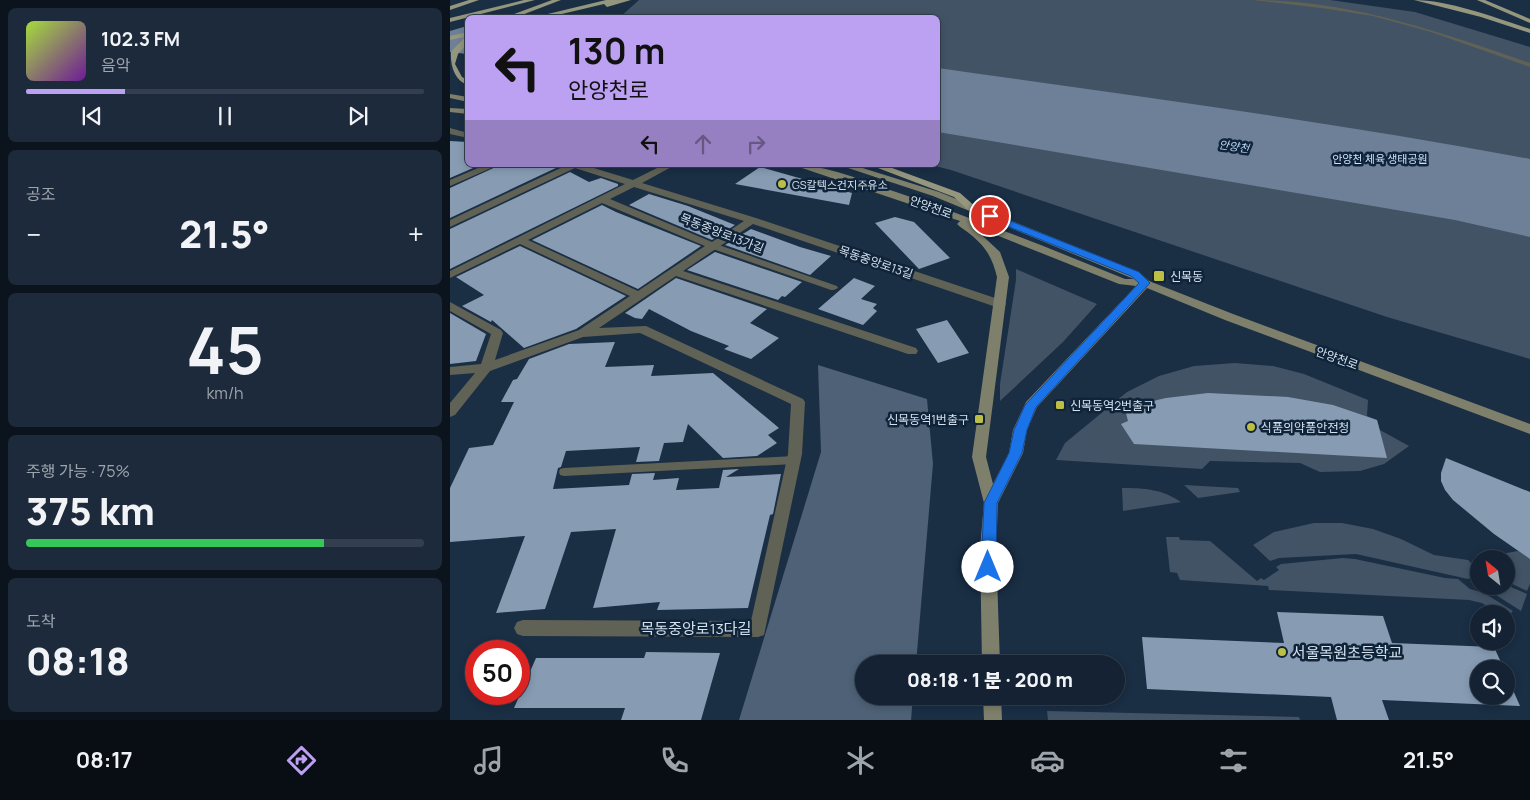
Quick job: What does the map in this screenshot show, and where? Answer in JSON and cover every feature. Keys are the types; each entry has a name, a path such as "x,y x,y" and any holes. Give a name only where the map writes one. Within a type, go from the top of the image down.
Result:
{"main road":[{"path":"450,8 476,0"},
{"path":"470,15 532,0"},
{"path":"515,15 558,0"},
{"path":"548,15 615,0"},
{"path":"572,15 628,0"},
{"path":"1417,0 1483,16 1530,31"},
{"path":"1480,0 1530,21"},
{"path":"1499,0 1530,13"},
{"path":"450,12 491,2"},
{"path":"450,20 465,16"},
{"path":"450,38 465,35"},
{"path":"465,41 454,54 451,64 460,78 465,82"},
{"path":"450,96 465,100"},
{"path":"450,101 465,101"},
{"path":"450,110 465,112"},
{"name":"안양천로","path":"805,167 856,181 946,212 1123,282 1145,283 1229,317 1530,429"},
{"name":"안양천로","path":"850,167 936,194 972,208 1135,274 1145,283"},
{"path":"880,167 957,195 972,208"},
{"path":"946,212 974,232 996,254 1003,277 979,457 991,503 988,548 991,655"},
{"path":"991,503 1016,453 1020,430 1031,405 1145,283"},
{"path":"992,705 992,720"}],"street":[{"path":"450,131 465,135"},
{"path":"450,183 488,167"},
{"name":"목동중앙로13길","path":"450,224 570,167"},
{"name":"목동중앙로13길","path":"581,167 752,220 1000,304"},
{"path":"450,275 666,167"},
{"name":"목동중앙로13가길","path":"602,199 713,246"},
{"path":"582,333 752,220"},
{"path":"520,240 639,296"},
{"path":"674,272 912,352"},
{"path":"450,306 497,334 486,368 450,412"},
{"name":"목동중앙로13다길","path":"450,371 486,368 582,333 642,329 798,402 794,460 758,629 523,628"}],"lane":[{"path":"1255,0 1334,8 1372,15 1435,31 1530,65"},
{"name":"목동중앙로13가길","path":"713,246 834,288"},
{"path":"564,472 794,460"}],"green space":[{"name":"안양천 체육 생태공원","path":"639,0 1330,0 1415,12 1530,47 1530,359 1387,317 939,167 940,15 622,15"},
{"path":"1016,269 1097,304 1063,342 1000,401 1000,384 1016,280"},
{"path":"1235,363 1273,366 1304,374 1368,400 1367,416 1377,420 1380,430 1409,446 1384,464 1360,471 1320,472 1300,463 1210,461 1202,469 1056,460 1065,443 1127,392 1159,376 1194,366"},
{"path":"1184,485 1238,488 1240,492 1198,498"},
{"path":"1122,488 1153,490 1167,494 1181,502 1123,511"},
{"path":"1314,523 1342,523 1373,529 1401,539 1434,555 1468,560 1470,562 1470,578 1356,554 1279,558 1270,561 1253,545 1274,532"},
{"path":"1166,537 1179,537 1180,540 1210,541 1257,581 1261,578 1264,580 1279,570 1276,567 1281,564 1343,558 1355,559 1458,579 1470,589 1470,595 1487,595 1503,605 1485,605 1469,600 1269,590 1268,586 1180,580 1177,573 1170,572"},
{"path":"1518,551 1530,558 1530,584 1527,591 1515,585 1515,552"},
{"path":"1515,589 1527,594 1521,611 1515,607 1515,605 1512,605 1496,595 1515,595"},
{"path":"1047,711 1299,717 1300,720 1048,720"}],"shaded area":[{"path":"818,365 927,399 933,464 917,655 855,655 855,705 912,705 911,720 739,720 821,452"}],"water":[{"path":"450,8 502,15 465,15 465,54 450,52"},
{"name":"안양천","path":"940,68 1308,121 1530,159 1530,237 1455,220 940,132"}],"pier":[{"path":"450,6 468,10 517,14 531,13 524,15 465,15 465,27 450,31"}],"building":[{"path":"450,141 465,142 465,167 475,167 450,178"},
{"path":"496,167 558,167 450,218 450,188"},
{"path":"760,167 852,193 849,205 735,184"},
{"path":"570,172 589,182 601,178 618,184 618,186 450,269 450,229"},
{"path":"649,194 688,206 735,225 712,240 629,205"},
{"path":"602,205 701,246 638,289 532,240"},
{"path":"895,217 914,222 950,258 919,269 875,223"},
{"path":"751,229 831,256 810,275 725,245"},
{"path":"520,246 626,296 576,329 524,348 492,320 491,322 462,306 484,295 456,277"},
{"path":"715,252 802,282 785,297 782,296 778,300 687,270"},
{"path":"676,278 767,309 750,323 779,338 751,359 724,349 729,346 691,331 649,309 642,319 625,313"},
{"path":"854,278 875,286 861,299 877,304 873,308 877,311 863,325 818,309"},
{"path":"450,313 486,334 476,361 450,364"},
{"path":"947,320 969,353 938,363 916,329"},
{"path":"615,342 605,367 654,365 651,376 713,373 779,428 768,435 777,443 757,456 723,458 688,424 683,442 664,443 659,461 636,462 640,447 566,451 561,467 558,468 553,489 629,485 632,474 655,473 653,480 679,478 676,490 719,488 723,470 739,469 726,477 781,474 773,514 770,515 748,608 657,610 660,602 593,608 616,529 571,532 545,609 496,613 525,536 450,542 450,488 469,448 493,445 514,402 501,402 513,380 517,379 529,359 569,344"},
{"name":"식품의약품안전청","path":"1208,393 1288,397 1333,405 1377,420 1387,458 1134,444 1121,424 1128,421 1125,409 1136,405 1166,398"},
{"path":"1446,458 1530,492 1530,559 1494,534 1453,500 1441,481 1441,473"},
{"path":"1277,612 1383,616 1392,643 1470,646 1470,650 1495,650 1500,660 1470,660 1470,704 1382,700 1389,720 1337,720 1331,697 1147,689 1142,637 1284,643"},
{"path":"646,652 720,653 701,720 621,720 625,708 514,708 515,705 530,705 530,672 536,658 644,658"},
{"path":"1515,695 1520,706 1497,705 1515,705"}],"place":[{"name":"GS칼텍스건지주유소","path":"782,184"},
{"name":"신목동","path":"1159,276"},
{"name":"신목동역2번출구","path":"1060,405"},
{"name":"신목동역1번출구","path":"979,419"},
{"name":"식품의약품안전청","path":"1251,427"},
{"name":"서울목원초등학교","path":"1282,652"}],"route":[{"path":"988,567 991,503 1016,453 1020,430 1031,405 1145,283 1135,274 990,216"}]}
